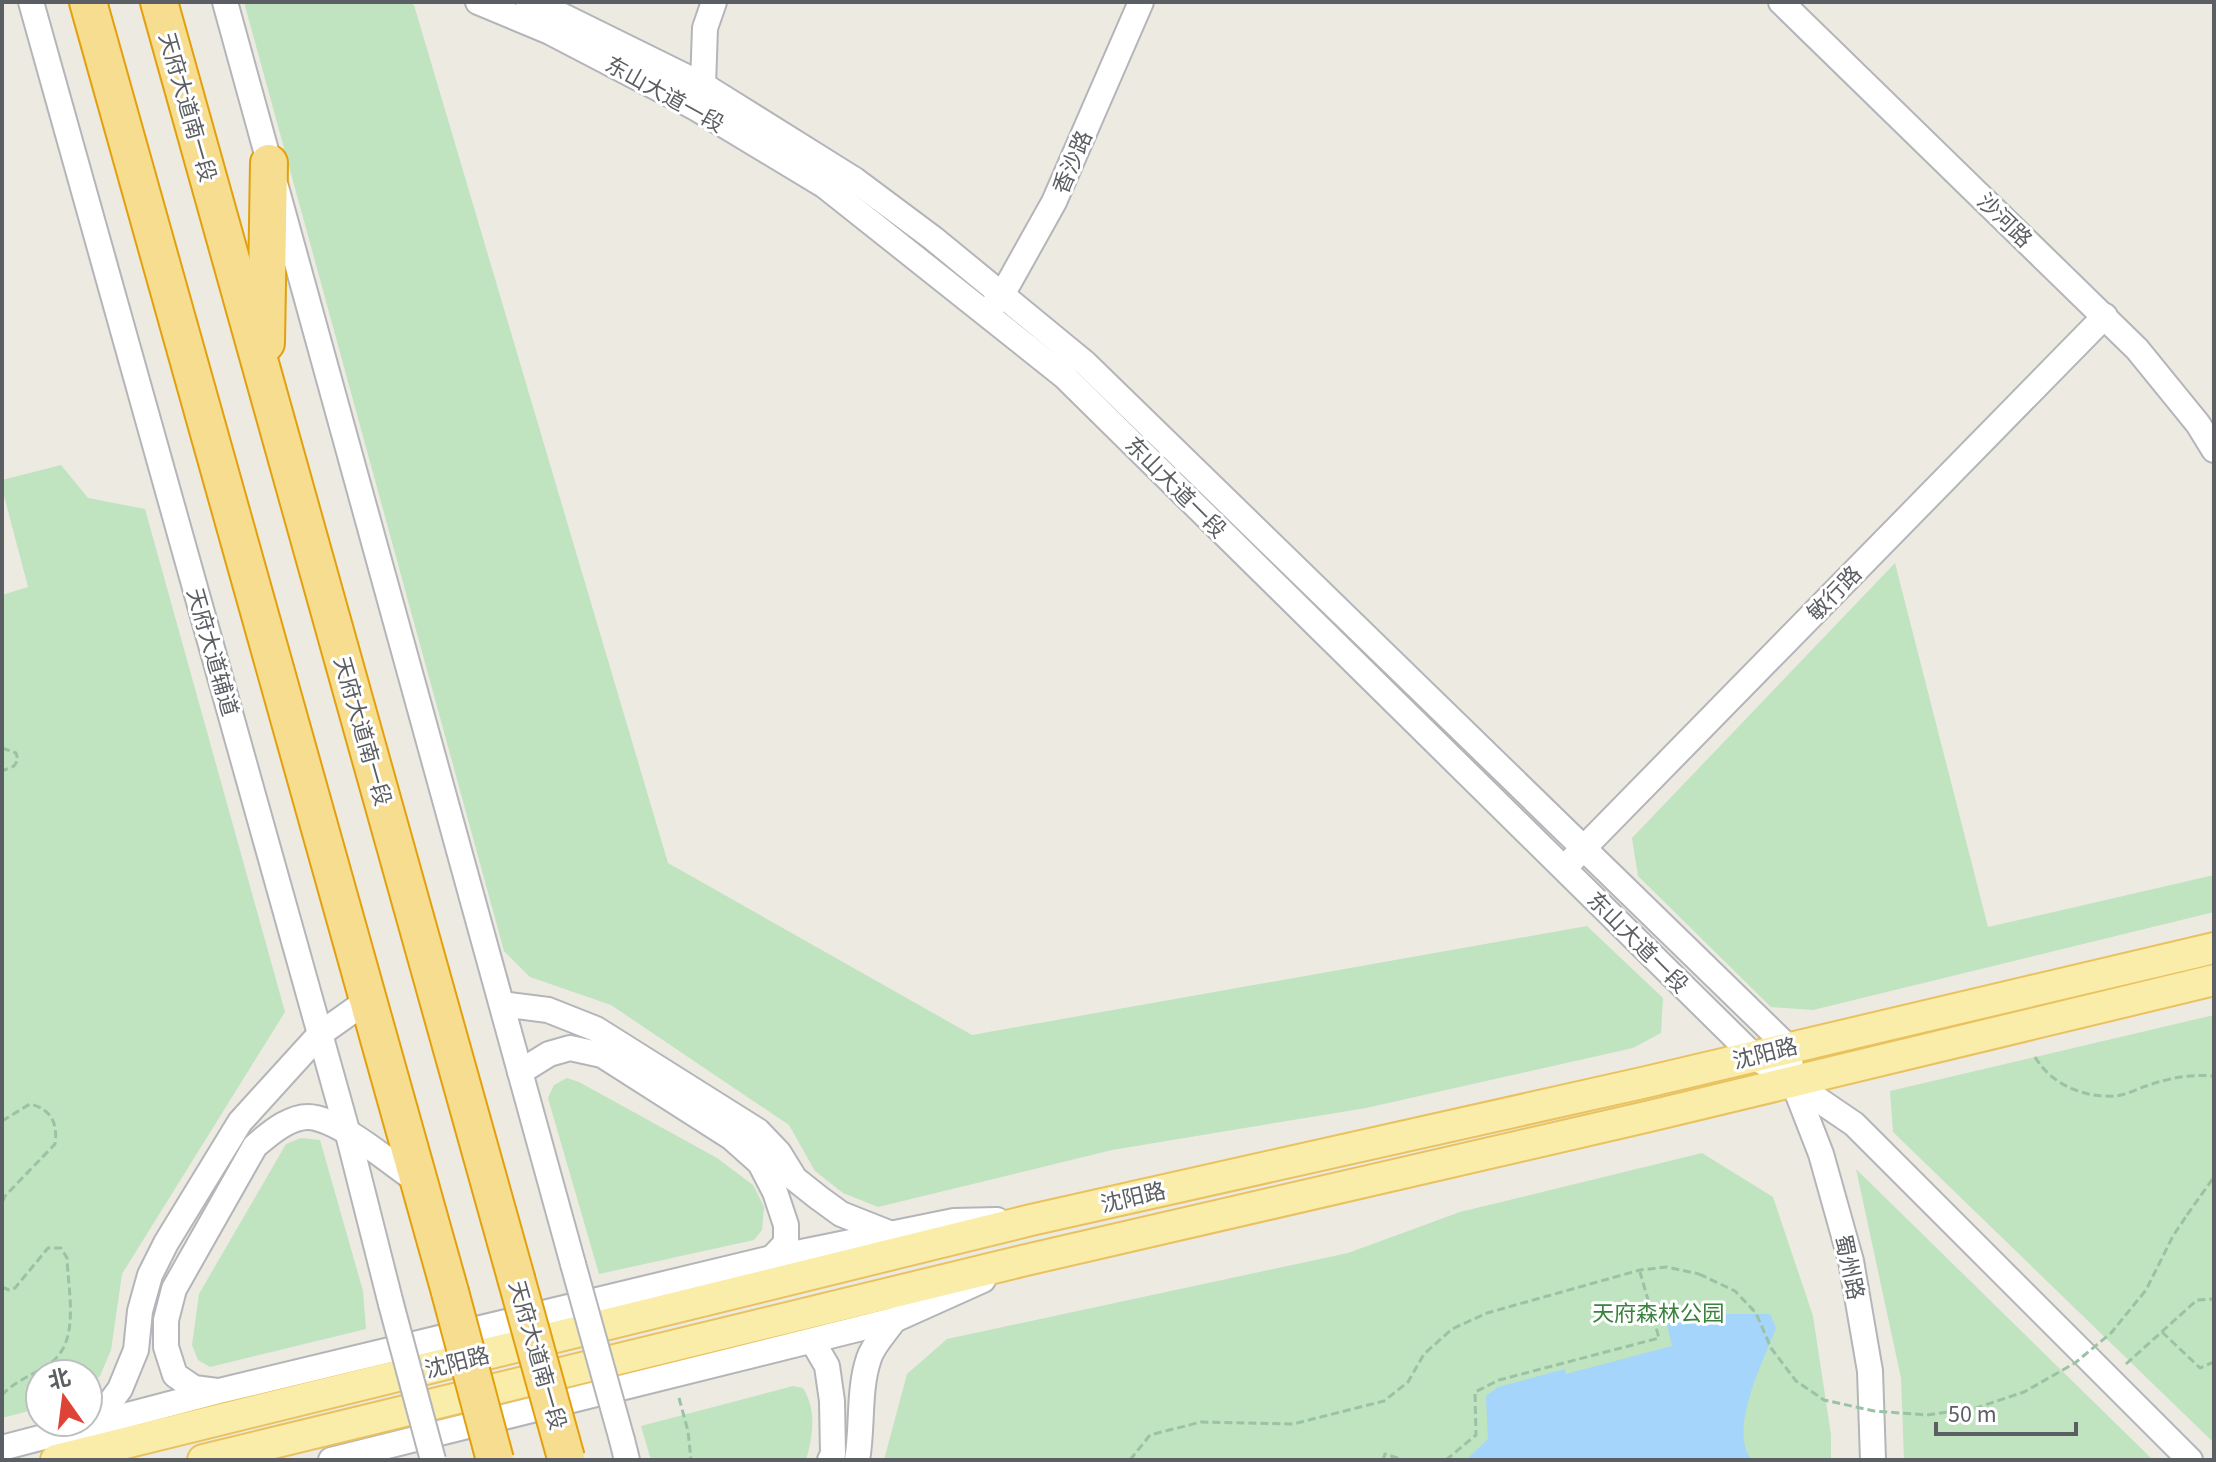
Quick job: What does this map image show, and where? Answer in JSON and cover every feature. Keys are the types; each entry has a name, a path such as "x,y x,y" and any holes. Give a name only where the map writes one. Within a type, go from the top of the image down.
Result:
{"highway":[{"path":"88,2 495,1460"},
{"name":"天府大道南一段","path":"161,9 567,1459"},
{"path":"265,381 269,163"}],"main road":[{"name":"沈阳路","path":"56,1460 1031,1220 2214,948"},
{"name":"沈阳路","path":"203,1460 1026,1260 1793,1082 2214,980"}],"street":[{"name":"天府大道辅道","path":"31,2 348,1134 433,1460"},
{"path":"225,2 624,1450"},
{"name":"东山大道一段","path":"478,2 550,32 694,107 825,186 1064,376 1754,1056 1854,1124 2190,1460"},
{"name":"东山大道一段","path":"528,2 703,85 855,180 1085,363 1788,1047"},
{"path":"703,85 705,28 714,2"},
{"name":"香沙路","path":"985,313 1002,295 1054,202 1141,2"},
{"name":"沙河路","path":"1781,2 2137,349 2198,424 2214,450"},
{"name":"敏行路","path":"1564,868 2105,316"},
{"path":"104,1411 120,1389 136,1350 143,1299 150,1275 166,1243 240,1122 320,1034 368,1000"},
{"path":"502,1004 548,1010 596,1029 758,1131 779,1153 795,1179 841,1214 889,1233"},
{"path":"1788,1047 1793,1082"},
{"path":"520,1072 549,1054 570,1048 602,1055 732,1138 760,1163 775,1192 786,1225 786,1243 772,1258"},
{"name":"蜀州路","path":"1793,1082 1821,1154 1851,1261 1870,1371 1873,1460"},
{"path":"219,1391 194,1388 175,1375 166,1347 166,1320 174,1289 255,1146 271,1131 289,1122 314,1117 348,1134 418,1182"},
{"path":"104,1421 772,1258 954,1221 1031,1220"},
{"path":"331,1460 894,1320 1026,1260"},
{"path":"857,1460 869,1356 894,1320"},
{"path":"813,1342 827,1366 832,1401 833,1454 830,1460"},
{"path":"2,1448 39,1438"}],"path":[{"path":"2,748 16,753 18,760 14,766 2,771"},
{"path":"2035,1057 2043,1071 2054,1080 2083,1094 2118,1096 2193,1074 2214,1076"},
{"path":"2,1121 30,1104 41,1106 51,1114 57,1133 55,1144 5,1196 2,1203"},
{"path":"1130,1460 1150,1435 1201,1422 1293,1424 1384,1401 1408,1382 1424,1354 1452,1329 1487,1313 1640,1270 1667,1267 1699,1274 1735,1291 1756,1313 1771,1348 1796,1381 1824,1400 1874,1411 1927,1415 1976,1408 2024,1392 2075,1363 2111,1333 2146,1290 2173,1236 2214,1177"},
{"path":"2,1287 9,1290 15,1288 48,1248 61,1248 65,1252 69,1331 63,1351 52,1363 10,1386 2,1395"},
{"path":"1446,1460 1476,1435 1475,1392 1499,1380 1659,1338 1640,1270"},
{"path":"2108,1380 2197,1300 2214,1299"},
{"path":"2162,1332 2200,1368 2214,1362"},
{"path":"679,1398 688,1431 691,1460"},
{"path":"1383,1460 1385,1454 1404,1460"}],"green space":[{"path":"244,2 407,2 414,5 668,863 972,1035 1587,926 1663,998 1661,1033 1633,1048 1366,1108 1112,1150 878,1207 843,1193 815,1171 789,1125 611,1005 530,977 504,951"},
{"path":"61,465 88,498 145,509 285,1012 122,1274 111,1350 104,1367 104,1358 24,1358 24,1412 2,1418 2,595 28,587 2,480"},
{"path":"1895,563 1988,927 2214,875 2214,912 1813,1010 1771,1007 1638,876 1632,838"},
{"path":"2214,1015 2214,1443 1893,1132 1890,1091"},
{"path":"567,1078 717,1158 753,1185 764,1207 762,1230 754,1240 599,1274 548,1098 554,1085"},
{"path":"301,1138 320,1140 363,1291 366,1329 210,1367 198,1360 192,1345 199,1294 286,1144"},
{"name":"天府森林公园","path":"1702,1153 1773,1197 1813,1316 1831,1435 1831,1460 884,1460 907,1374 947,1339 1348,1253 1460,1212"},
{"path":"1856,1169 2153,1460 1904,1460 1901,1378"},
{"path":"793,1386 803,1388 812,1414 806,1460 651,1460 641,1426"}],"water":[{"path":"1723,1314 1770,1314 1776,1328 1745,1414 1745,1447 1752,1460 1466,1460 1488,1439 1486,1396 1498,1387 1565,1369 1566,1374 1672,1346 1667,1324"}]}
